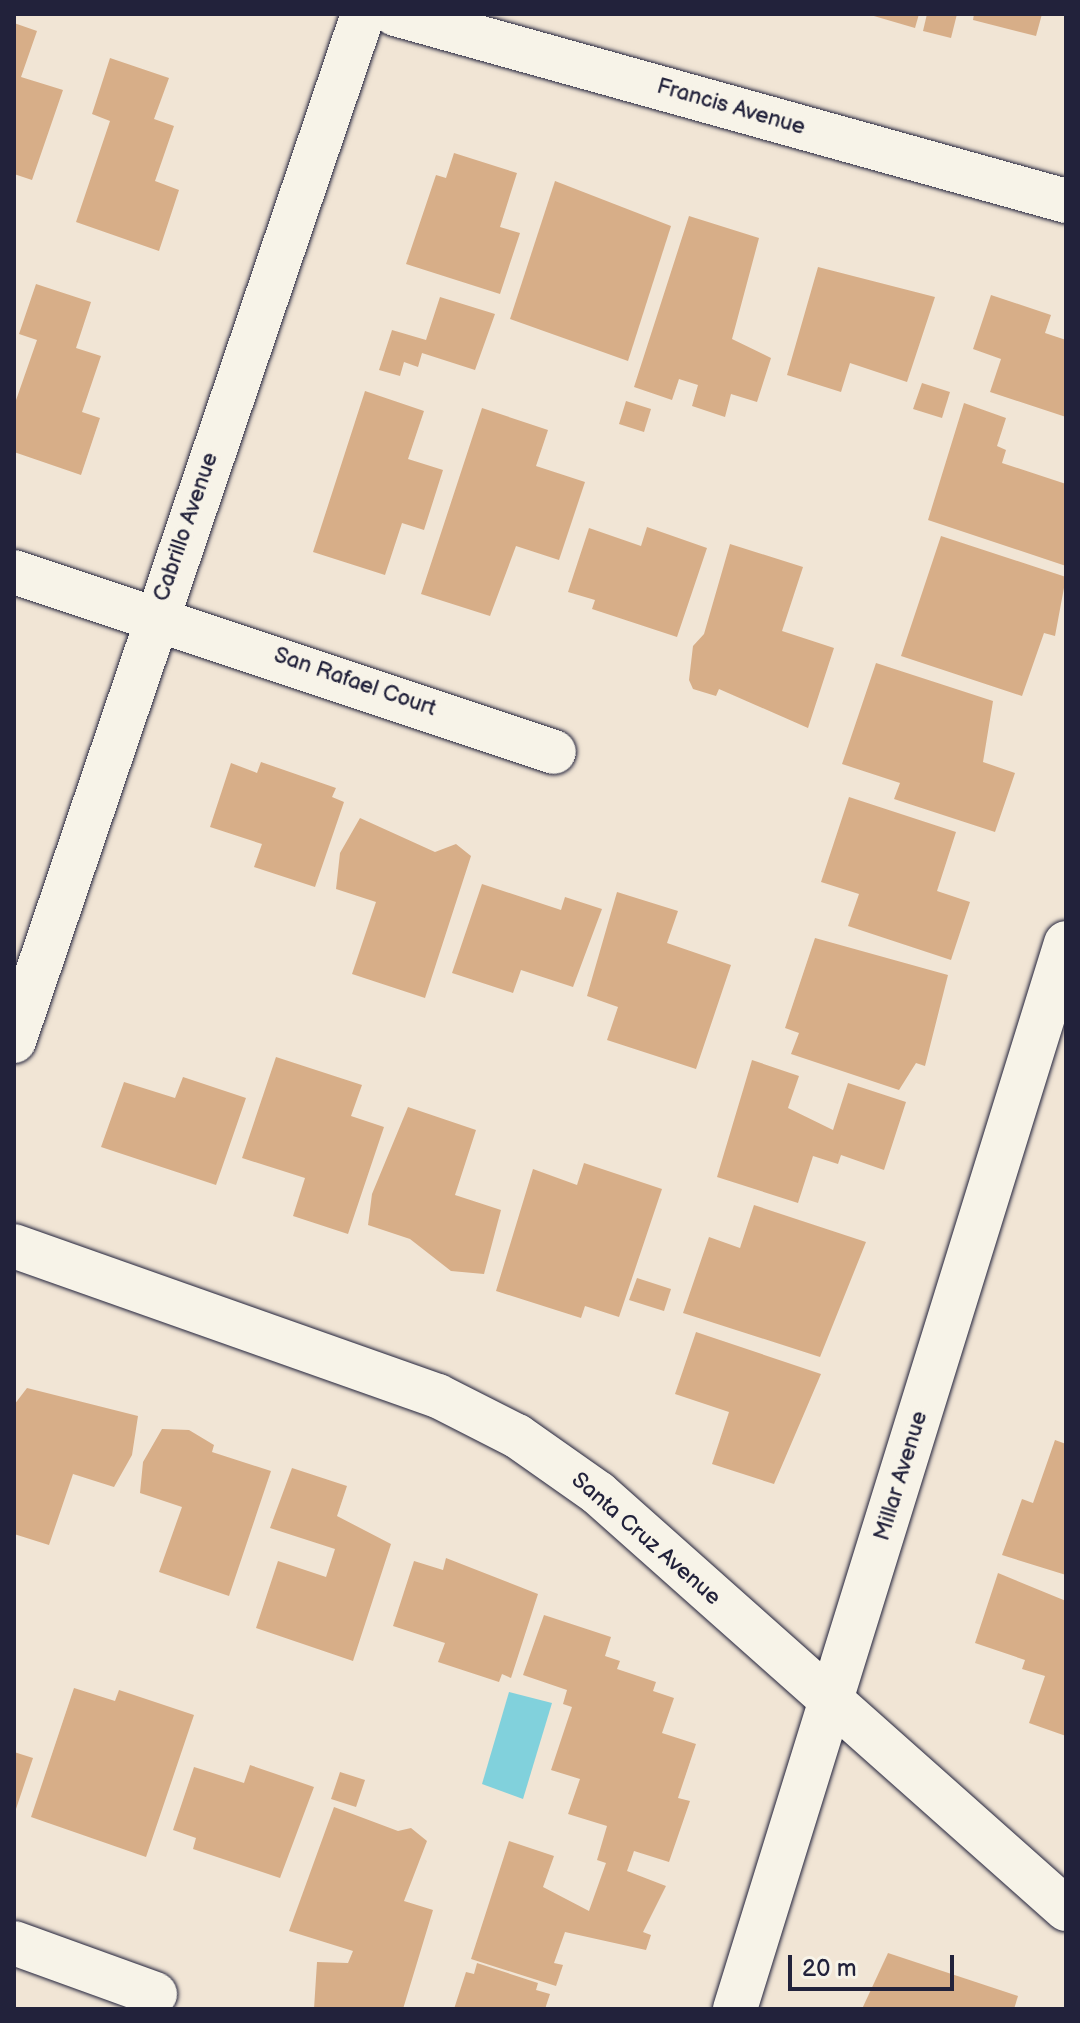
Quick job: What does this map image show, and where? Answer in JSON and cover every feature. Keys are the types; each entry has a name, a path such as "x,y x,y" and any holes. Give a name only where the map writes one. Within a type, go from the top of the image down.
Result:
{"street":[{"name":"Cabrillo Avenue","path":"14,1041 155,617 363,14"},
{"name":"Francis Avenue","path":"395,14 1066,201"},
{"name":"San Rafael Court","path":"14,572 554,752"},
{"name":"Millar Avenue","path":"735,2009 1066,943"},
{"name":"Santa Cruz Avenue","path":"14,1246 438,1396 517,1436 598,1493 1066,1909"},
{"path":"14,1943 155,1994"}],"water":[{"path":"509,1692 552,1703 523,1799 482,1784"}],"building":[{"path":"867,14 919,14 915,28"},
{"path":"927,14 957,14 951,38 923,31"},
{"path":"974,14 1042,14 1036,36 973,20"},
{"path":"14,23 37,31 21,77 63,90 32,180 14,174"},
{"path":"110,58 169,78 154,119 174,126 155,181 179,190 159,251 76,222 110,121 92,114"},
{"path":"454,153 517,173 500,227 520,233 500,294 406,264 436,175 446,178"},
{"path":"555,181 671,226 628,361 510,319"},
{"path":"689,216 759,238 732,339 771,358 757,402 731,394 725,417 692,406 698,385 679,379 672,400 634,387"},
{"path":"818,267 935,297 907,382 850,363 841,392 787,375"},
{"path":"36,284 91,302 76,348 101,356 82,412 100,418 81,475 14,452 14,406 37,340 19,334"},
{"path":"991,295 1051,315 1045,333 1066,340 1066,417 990,392 1001,359 973,349"},
{"path":"440,297 495,314 475,370 422,353 418,367 404,362 400,376 379,370 392,330 426,340"},
{"path":"922,383 950,392 942,418 913,409"},
{"path":"365,391 424,411 408,459 443,470 424,530 402,523 385,575 313,552"},
{"path":"626,401 651,409 644,432 619,424"},
{"path":"964,403 1006,418 997,446 1006,450 1002,463 1066,484 1066,566 928,520"},
{"path":"482,408 548,430 536,466 585,482 559,560 516,546 490,616 421,594"},
{"path":"647,527 707,548 677,637 592,609 595,600 568,592 589,528 641,546"},
{"path":"941,536 1066,577 1055,636 1044,633 1022,696 901,656"},
{"path":"730,544 803,567 782,631 834,648 808,728 719,689 716,696 693,689 689,680 693,646 704,634"},
{"path":"876,663 993,701 983,762 1015,773 995,832 894,799 900,783 842,764"},
{"path":"261,762 336,788 332,797 344,802 315,887 254,867 262,844 210,827 231,763 257,773"},
{"path":"849,797 956,832 937,891 970,902 951,960 848,926 859,894 821,882"},
{"path":"360,818 435,852 456,844 471,856 425,998 352,974 376,902 336,889 340,853"},
{"path":"482,884 561,910 565,897 602,909 573,987 521,970 513,993 452,973"},
{"path":"617,892 678,911 667,943 731,965 696,1069 607,1040 618,1007 587,996"},
{"path":"815,938 948,975 925,1066 916,1063 899,1090 791,1054 799,1033 785,1028"},
{"path":"276,1057 362,1085 351,1116 384,1127 348,1234 293,1216 305,1178 242,1158"},
{"path":"752,1060 799,1076 788,1108 833,1130 848,1083 906,1102 884,1170 841,1155 838,1164 813,1156 798,1203 717,1177"},
{"path":"183,1077 246,1098 216,1185 101,1147 124,1082 175,1098"},
{"path":"408,1107 476,1130 455,1195 501,1210 484,1274 451,1271 410,1239 368,1225 372,1194"},
{"path":"584,1163 662,1189 619,1317 585,1306 581,1318 496,1291 533,1169 577,1185"},
{"path":"754,1205 866,1242 820,1357 683,1313 709,1237 740,1248"},
{"path":"637,1278 671,1289 664,1311 629,1300"},
{"path":"696,1332 821,1374 774,1484 712,1464 729,1412 675,1394"},
{"path":"27,1388 138,1416 132,1455 114,1487 73,1474 49,1545 14,1534 14,1405"},
{"path":"162,1429 189,1430 214,1445 212,1452 271,1471 229,1596 159,1572 182,1507 140,1493 143,1462"},
{"path":"1055,1440 1066,1444 1066,1575 1002,1555 1022,1499 1033,1503"},
{"path":"292,1468 347,1486 337,1516 391,1544 353,1661 256,1628 278,1561 326,1577 335,1549 270,1528"},
{"path":"446,1558 538,1594 511,1678 502,1674 499,1682 438,1662 445,1643 393,1626 414,1561 443,1570"},
{"path":"998,1573 1066,1601 1066,1736 1029,1723 1045,1676 1022,1669 1025,1660 975,1643"},
{"path":"544,1615 611,1637 605,1656 620,1661 617,1669 656,1682 653,1691 674,1698 662,1733 696,1744 678,1798 690,1801 669,1862 634,1851 627,1871 666,1886 643,1932 651,1935 646,1950 565,1932 554,1963 563,1965 556,1986 471,1959 509,1841 554,1856 543,1887 589,1911 606,1863 597,1860 607,1826 568,1814 580,1779 551,1770 572,1707 563,1704 567,1690 523,1675"},
{"path":"74,1688 115,1701 119,1690 194,1715 146,1857 31,1817"},
{"path":"14,1752 33,1758 15,1812 14,1812"},
{"path":"250,1765 314,1787 280,1878 193,1849 196,1838 173,1830 194,1767 244,1783"},
{"path":"340,1772 365,1780 356,1807 331,1799"},
{"path":"334,1807 398,1831 411,1828 427,1841 404,1901 433,1910 403,2009 314,2009 317,1962 348,1963 353,1951 289,1931"},
{"path":"888,1953 1018,1996 1014,2009 862,2009"},
{"path":"477,1963 538,1983 536,1990 550,1994 545,2009 454,2009 466,1972 474,1974"}]}
